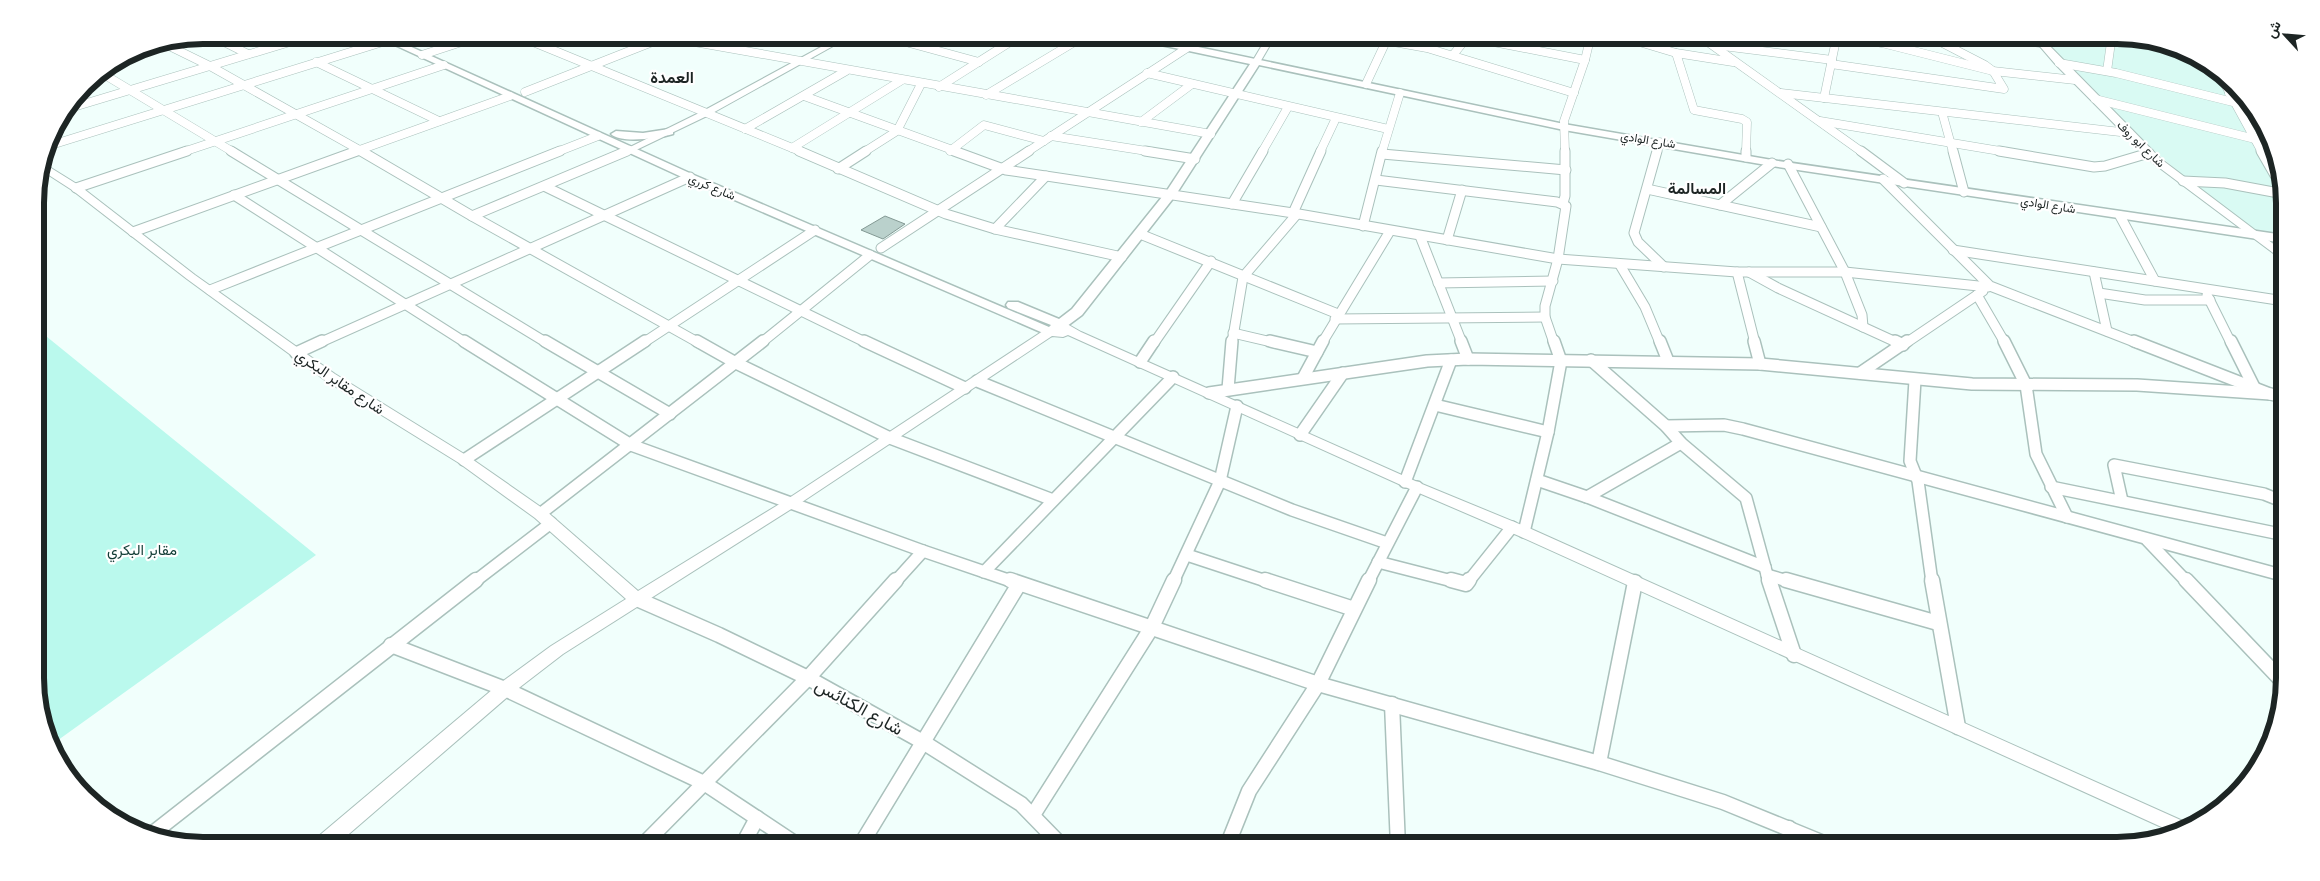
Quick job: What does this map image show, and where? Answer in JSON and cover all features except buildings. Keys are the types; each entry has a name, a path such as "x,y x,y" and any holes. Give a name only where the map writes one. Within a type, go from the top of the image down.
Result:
{"main road":[{"name":"شارع كرري","path":"401,44 510,96 690,177 870,255 1055,328"},
{"name":"شارع كرري","path":"411,44 434,51 575,116 881,248 976,290 1055,328"},
{"name":"شارع الوادي","path":"1169,44 1564,127 1660,142 1772,163 2260,238"},
{"path":"1055,328 1077,312 1172,194 1256,62"},
{"path":"563,120 575,116"},
{"path":"616,134 650,136 669,132"},
{"path":"2260,238 2276,239"},
{"path":"2260,238 2276,243"}],"street":[{"path":"228,44 248,54"},
{"path":"77,106 282,44"},
{"path":"55,144 368,44"},
{"path":"422,55 455,44"},
{"path":"538,44 792,148 937,211 994,229 1122,257"},
{"path":"525,92 647,44"},
{"path":"708,44 846,71 1211,134"},
{"path":"472,216 546,187 642,145 706,113 833,44"},
{"path":"914,44 979,62"},
{"path":"939,87 1007,44"},
{"path":"986,95 1071,44"},
{"path":"881,248 1191,44"},
{"path":"1256,62 1267,44"},
{"path":"1366,84 1385,44"},
{"path":"1411,44 1574,93"},
{"path":"1453,55 1462,44"},
{"path":"1508,44 1585,60"},
{"path":"1562,203 1566,170 1564,121 1589,44"},
{"path":"1648,44 1676,52 1736,62"},
{"path":"1824,98 1835,44"},
{"path":"1886,44 1993,71 2075,80"},
{"path":"1713,45 2004,89 1993,71 1977,60 1945,44"},
{"name":"شارع ابو روف","path":"2042,44 2149,153 2276,251"},
{"path":"2107,71 2110,44"},
{"path":"1713,45 1904,183"},
{"path":"171,47 210,66 296,114 472,216 736,363 890,438 1053,500"},
{"path":"1676,52 1694,110 1742,119 1747,122 1746,157"},
{"path":"316,62 439,121"},
{"path":"2059,63 2107,71 2233,102"},
{"path":"76,188 444,65"},
{"path":"745,129 846,71"},
{"path":"1148,73 1388,129"},
{"path":"107,76 596,372 670,414"},
{"path":"792,148 902,80"},
{"path":"838,169 897,131 921,84"},
{"path":"1141,122 1192,84"},
{"path":"2226,87 2272,168"},
{"path":"1363,226 1388,129 1400,93"},
{"path":"1781,93 2129,133"},
{"path":"133,232 510,96"},
{"path":"804,96 1000,169 1172,194 1558,259 1737,272 1845,272 1989,287 2276,396"},
{"path":"2095,99 2255,139"},
{"path":"1232,204 1288,107"},
{"path":"1942,112 1964,192"},
{"path":"1228,389 1233,334 1243,277 1295,214 1336,118"},
{"path":"1820,121 2101,167 2149,153"},
{"path":"950,151 984,125 1047,138 1195,159"},
{"path":"210,290 598,136"},
{"path":"1660,142 1634,233 1635,238 1664,267"},
{"path":"2262,152 2268,153"},
{"path":"1382,154 1566,170"},
{"path":"1720,205 1772,163"},
{"path":"1788,164 1845,272 1862,315 1863,327"},
{"name":"شارع مقابر البكري","path":"47,169 76,188 296,353 351,391 464,460 540,514 637,599"},
{"path":"994,229 1046,176"},
{"path":"296,353 690,177"},
{"path":"1883,179 1989,287"},
{"path":"1376,180 1562,203 1566,207 1558,259 1545,306 1545,317 1561,361 1537,480 1518,529 1466,584 1378,562"},
{"path":"2183,181 2225,183 2275,191"},
{"path":"546,187 798,311 971,384 1115,436 1310,518 1387,543"},
{"path":"1647,189 1820,227"},
{"path":"1448,240 1462,190"},
{"path":"234,195 555,399 631,445 923,551 1318,684 1599,763 1723,802 1810,837"},
{"path":"2120,216 2155,281"},
{"path":"464,460 815,230"},
{"path":"1303,378 1337,317 1390,231"},
{"path":"1140,234 1211,262 1337,317 1545,317"},
{"path":"1420,236 1468,359"},
{"path":"1953,250 2276,300"},
{"path":"540,514 736,363 798,311 870,255"},
{"path":"1140,362 1211,262"},
{"path":"1620,265 1644,307 1668,361"},
{"path":"1737,272 1760,364"},
{"path":"1749,272 1770,284 1903,346"},
{"path":"2094,272 2107,331"},
{"path":"1438,283 1553,281"},
{"path":"1860,373 1989,287"},
{"path":"2204,289 2254,387"},
{"path":"2099,293 2145,300 2210,300"},
{"path":"1978,295 2026,385 2036,454 2067,517"},
{"path":"332,837 505,689 558,650 790,504 1055,328 1076,334 1411,484 1518,529 1794,655 2177,825"},
{"path":"1233,334 1318,352"},
{"path":"1210,393 1303,378 1468,359 1760,364 1972,384 2137,385 2276,398"},
{"path":"1231,837 1249,791 1318,684 1387,543 1411,484 1451,360"},
{"path":"1591,360 1666,426 1681,443 1746,498 1766,571 1794,655"},
{"path":"1300,435 1343,374"},
{"path":"984,572 1173,377"},
{"path":"1915,380 1910,461 1918,482 1938,623 1958,727"},
{"path":"1435,405 1548,432"},
{"path":"1033,815 1152,627 1220,481 1236,406"},
{"path":"1666,426 1732,426 2146,539 2276,570"},
{"path":"1587,497 1681,443"},
{"path":"2122,501 2114,465 2264,494 2276,499"},
{"path":"1537,480 1587,497 1766,571 1938,623"},
{"path":"2051,487 2276,533"},
{"path":"156,831 391,645 551,523"},
{"path":"2146,539 2276,675"},
{"path":"651,837 808,678 923,551"},
{"path":"1187,555 1354,609"},
{"path":"1599,763 1635,582"},
{"path":"865,837 1019,584"},
{"name":"شارع الكنائس","path":"637,599 719,635 808,678 923,742 1010,796 1033,815 1054,837"},
{"path":"391,645 505,689 704,783 785,837"},
{"path":"1392,704 1398,837"},
{"path":"747,837 757,818"},
{"path":"1789,828 1792,837"}],"shaded area":[{"path":"2035,44 2128,44 2149,47 2169,52 2188,60 2206,70 2222,83 2250,114 2260,132 2271,161 2275,182 2276,241 2250,236"}],"green space":[{"name":"مقابر البكري","path":"44,334 316,555 57,741 47,710 44,689"}],"district":[{"name":"العمدة","path":"672,77"},
{"name":"المسالمة","path":"1697,188"}]}
